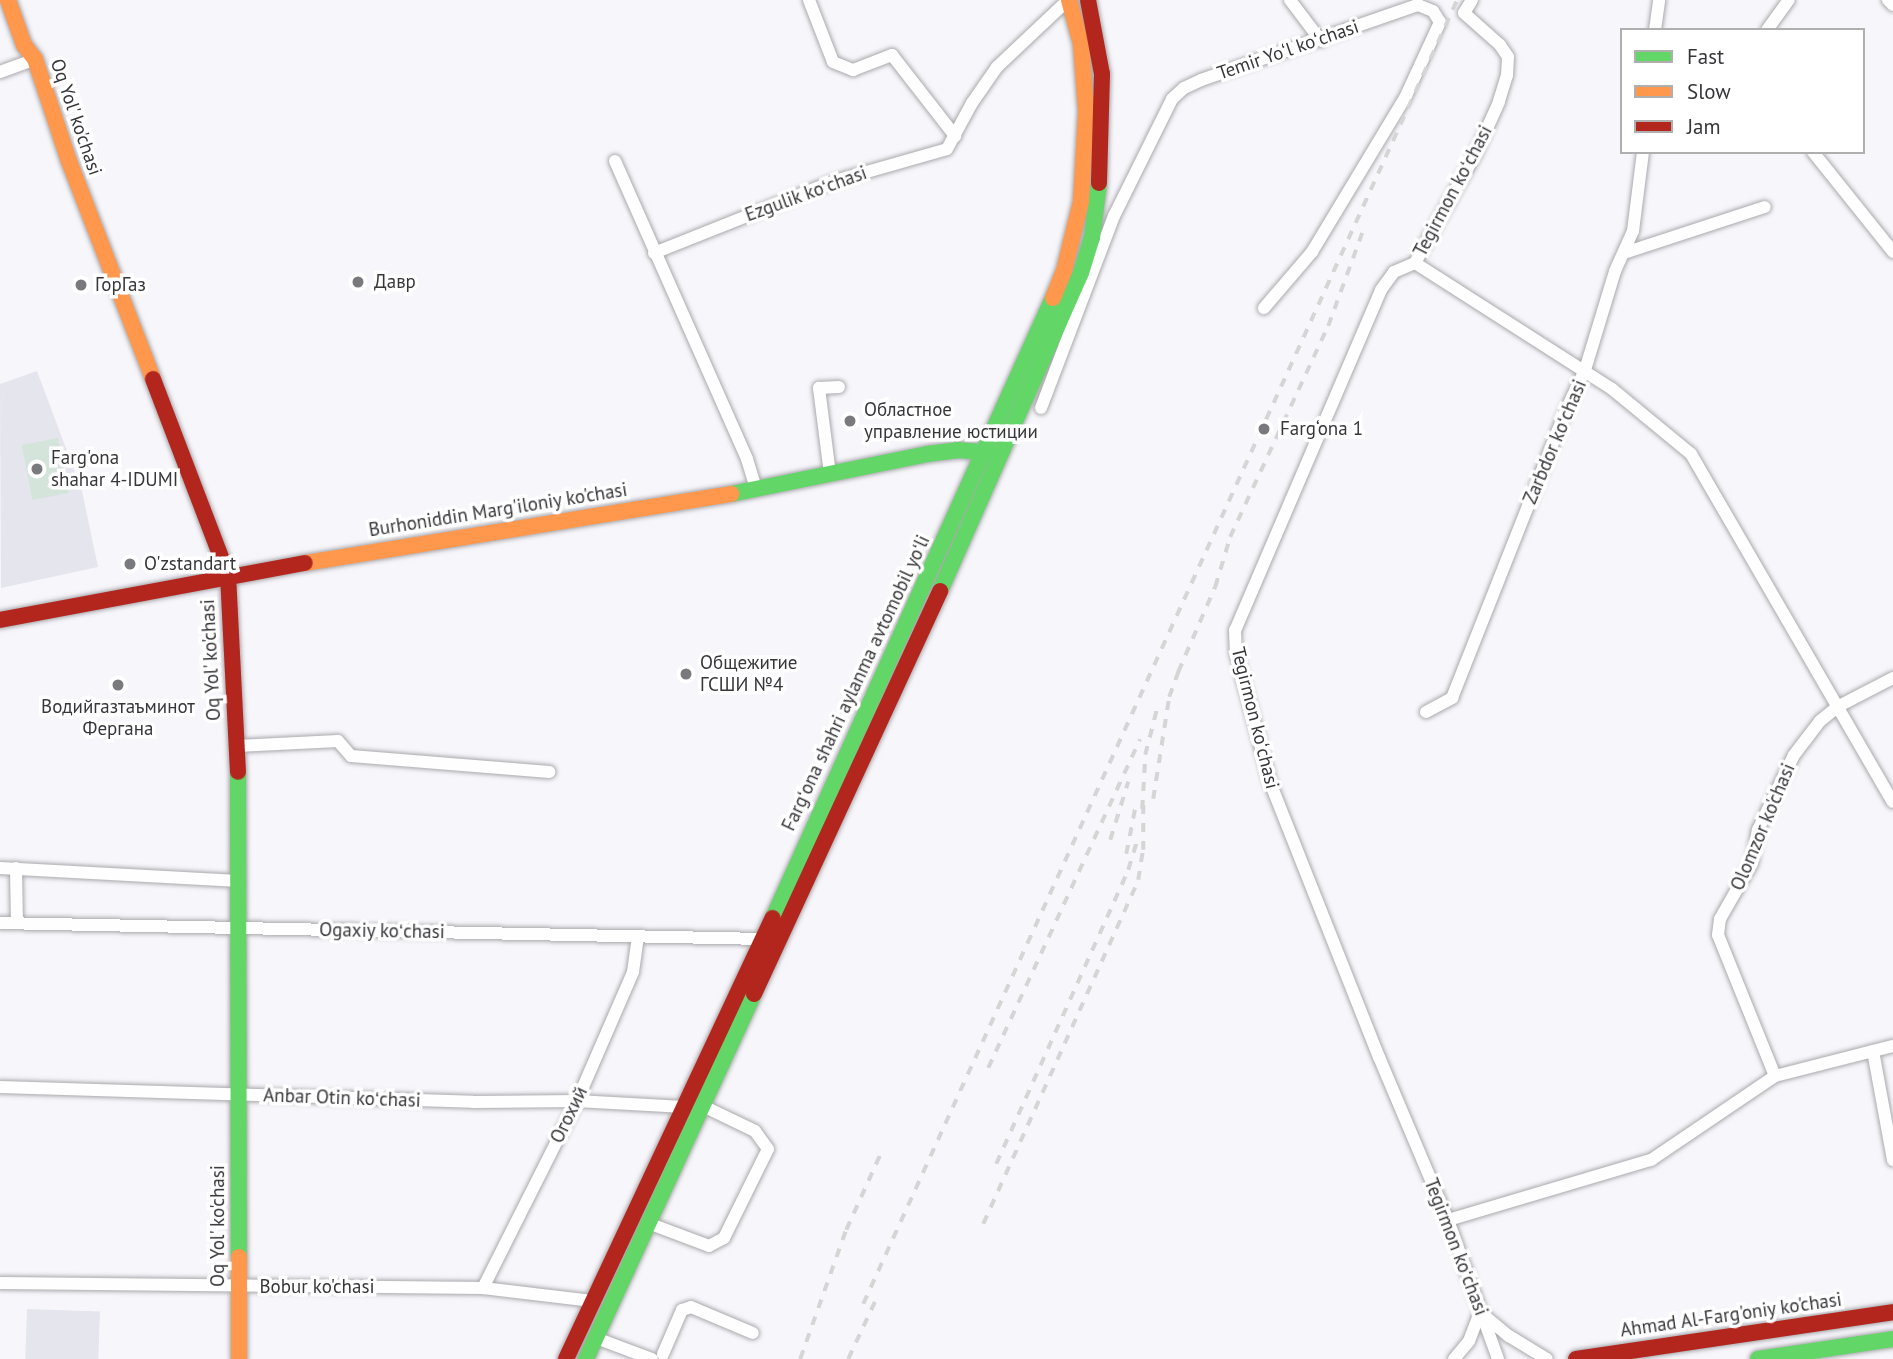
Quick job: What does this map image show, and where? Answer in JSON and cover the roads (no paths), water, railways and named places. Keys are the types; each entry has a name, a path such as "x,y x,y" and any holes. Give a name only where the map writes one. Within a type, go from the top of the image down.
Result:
{"main road":[{"name":"Oq Yol' ko'chasi","path":"8,0 24,45 35,59 69,161 228,575 237,746 240,929 239,1359"},
{"name":"Fargʻona shahri aylanma avtomobil yoʻli","path":"566,1359 764,939 867,706 986,451 1064,271 1081,201 1086,81 1081,44 1069,0"},
{"name":"Fargʻona shahri aylanma avtomobil yoʻli","path":"586,1359 1062,323 1092,238 1102,162 1102,74 1088,0"},
{"name":"Burhoniddin Marg'iloniy ko'chasi","path":"0,620 228,575 756,489 927,454 986,451 1003,455"},
{"name":"Ahmad Al-Farg'oniy ko'chasi","path":"1576,1359 1893,1312"},
{"path":"1758,1359 1830,1353 1893,1339"}],"street":[{"path":"808,0 833,62 853,70 892,55 955,136"},
{"name":"Ezgulik koʻchasi","path":"654,253 835,181 947,149 972,103 997,67 1069,0"},
{"path":"1290,0 1321,41"},
{"name":"Tegirmon koʻchasi","path":"1472,0 1464,13 1500,46 1508,57 1507,75 1476,153 1415,263 1394,272 1381,290 1235,630 1236,653 1270,782 1374,1044 1448,1220 1498,1359"},
{"path":"1655,28 1659,0"},
{"path":"1769,28 1789,0"},
{"path":"1888,0 1893,5"},
{"name":"Temir Yoʻl koʻchasi","path":"1041,408 1114,216 1172,99 1184,88 1201,80 1321,41 1421,2 1433,11 1440,22 1406,96 1312,251 1264,308"},
{"path":"0,72 35,59"},
{"name":"Zarbdor koʻchasi","path":"1426,712 1452,698 1567,408 1585,370 1633,231 1643,154"},
{"path":"1815,154 1893,252"},
{"path":"615,161 747,459 756,489"},
{"path":"1624,253 1765,207"},
{"path":"1415,263 1585,370 1666,431 1691,454 1893,803"},
{"path":"830,474 819,388 839,387"},
{"name":"Olomzor ko'chasi","path":"1775,1076 1718,935 1720,919 1752,863 1758,830 1794,755 1820,721 1838,707 1893,678"},
{"path":"237,746 338,741 351,756 549,772"},
{"path":"16,868 17,923"},
{"path":"0,869 239,881"},
{"name":"Ogaxiy koʻchasi","path":"0,923 764,939"},
{"name":"Огохий","path":"483,1288 577,1101 633,972 638,937"},
{"path":"1448,1220 1651,1160 1775,1076 1893,1046"},
{"path":"1873,1051 1893,1160"},
{"name":"Anbar Otin koʻchasi","path":"0,1087 473,1102 577,1101 684,1107"},
{"path":"649,1223 709,1246 724,1238 768,1149 755,1131 703,1106"},
{"name":"Bobur ko'chasi","path":"0,1283 483,1288 592,1301"},
{"path":"596,1338 661,1358 682,1310 691,1307 753,1333"},
{"path":"1454,1359 1469,1341 1480,1312 1509,1336 1547,1359"}],"railway":[{"path":"863,1304 1457,0"},
{"path":"1153,799 1169,697 1178,672 1215,587 1230,537 1328,326 1362,233"},
{"path":"1145,755 1158,704"},
{"path":"988,1068 1140,739"},
{"path":"1142,809 1145,757"},
{"path":"1110,840 1128,782"},
{"path":"1126,854 1136,803"},
{"path":"983,1224 1138,880 1143,850 1143,804"},
{"path":"996,1164 1128,870 1136,843"},
{"path":"800,1359 846,1230 880,1155"},
{"path":"848,1359 878,1295"}],"place":[{"name":"Давр","path":"358,282"},
{"name":"ГорГаз","path":"81,285"},
{"name":"Областное управление юстиции","path":"850,421"},
{"name":"Farg‘ona 1","path":"1264,429"},
{"name":"Farg'ona shahar 4-IDUMI","path":"37,469"},
{"name":"O'zstandart","path":"130,564"},
{"name":"Общежитие ГСШИ №4","path":"686,674"},
{"name":"Водийгазтаъминот Фергана","path":"118,685"}]}
